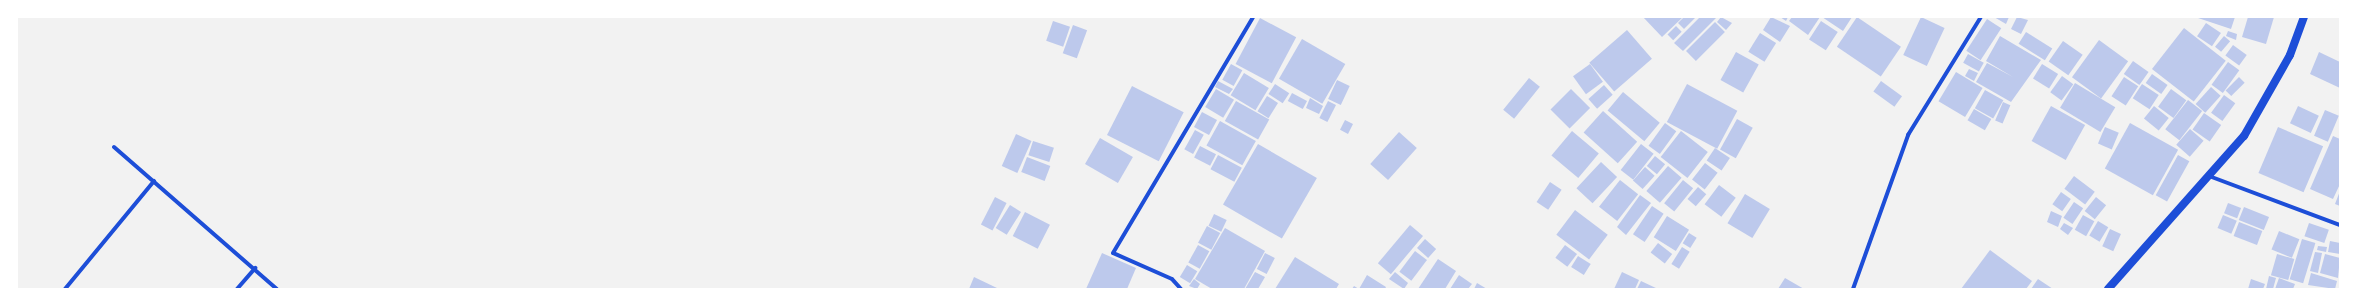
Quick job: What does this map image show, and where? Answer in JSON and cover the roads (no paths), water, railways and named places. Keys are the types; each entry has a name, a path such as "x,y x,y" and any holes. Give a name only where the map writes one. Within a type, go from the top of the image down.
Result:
{"main road":[{"path":"2108,289 2244,136 2290,55 2304,17"}],"street":[{"path":"1181,289 1172,279 1113,253 1253,17"},
{"path":"1853,289 1908,136 1981,17"},
{"path":"114,147 255,268 277,289"},
{"path":"2209,176 2340,225"},
{"path":"65,289 154,182"},
{"path":"237,289 255,268"}]}
